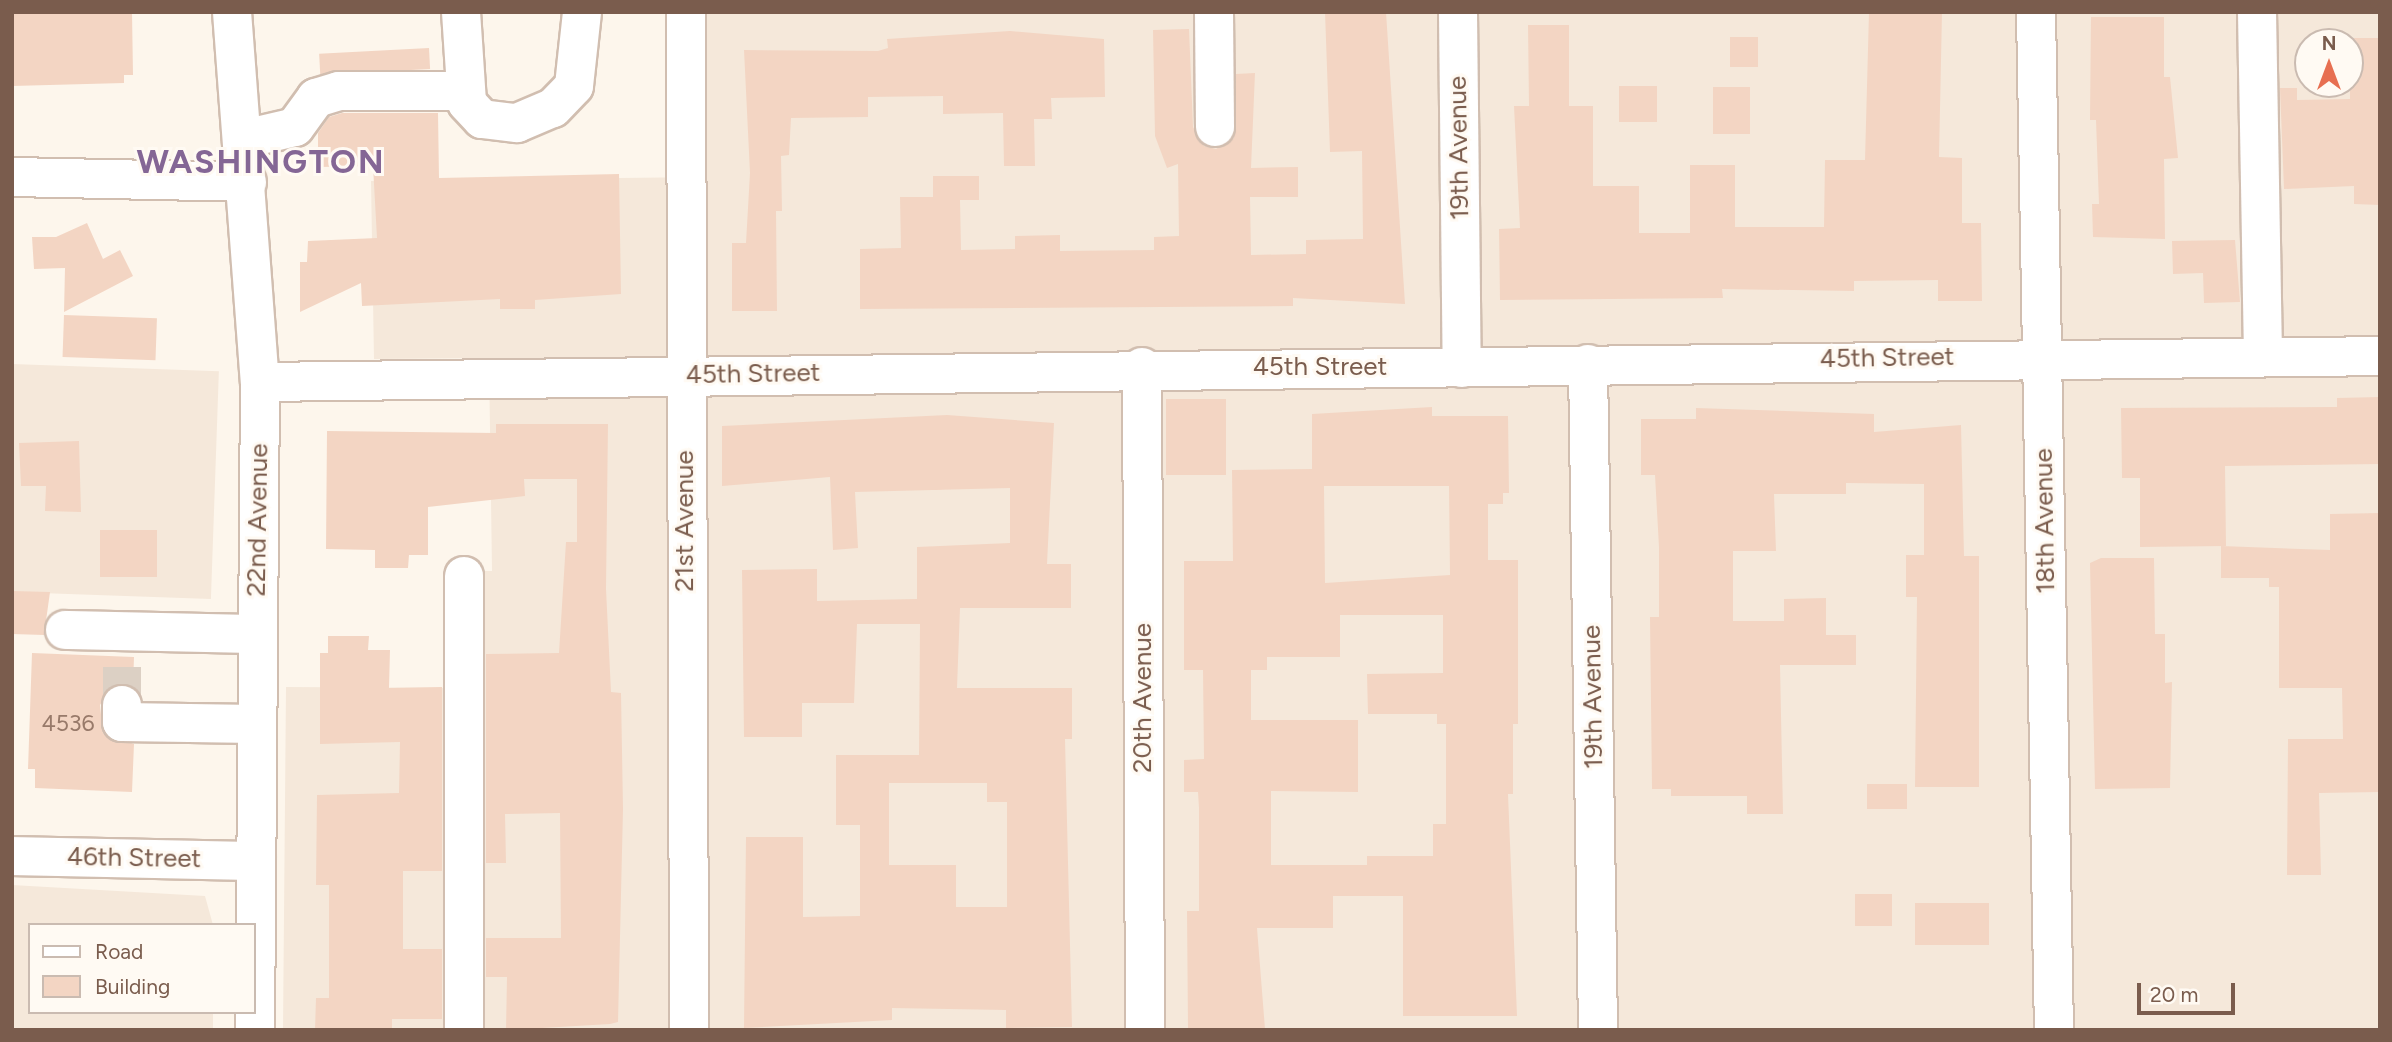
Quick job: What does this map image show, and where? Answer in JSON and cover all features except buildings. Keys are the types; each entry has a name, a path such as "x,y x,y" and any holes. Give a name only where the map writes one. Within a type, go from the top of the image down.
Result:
{"street":[{"name":"22nd Avenue","path":"232,12 244,139 260,382 256,923"},
{"path":"461,12 465,91 482,119 517,123 553,108 574,86 582,12"},
{"name":"21st Avenue","path":"686,12 684,375 689,1030"},
{"path":"1214,12 1215,127"},
{"name":"19th Avenue","path":"1458,12 1462,368"},
{"name":"18th Avenue","path":"2036,12 2054,1030"},
{"path":"2257,12 2263,356"},
{"path":"244,139 295,127 316,98 340,91 465,91"},
{"path":"12,177 247,182"},
{"name":"45th Street","path":"260,382 1142,367 1462,368 2043,355 2380,356"},
{"name":"19th Avenue","path":"1588,364 1598,1030"},
{"name":"20th Avenue","path":"1142,367 1144,1030"},
{"path":"464,576 464,1030"},
{"path":"65,630 122,644 256,634"},
{"path":"122,705 122,722 256,724"},
{"name":"46th Street","path":"12,856 256,861"}],"shaded area":[{"path":"706,12 2380,12 2380,1030 283,1030 286,687 470,688 471,571 492,571 489,358 374,359 371,181 707,177"},
{"path":"12,364 219,371 211,599 12,592"},
{"path":"12,885 205,896 212,923 28,923 28,1014 213,1014 213,1030 12,1030"}],"tunnel":[{"path":"122,656 122,705"}],"district":[{"name":"WASHINGTON","path":"261,162"}]}
